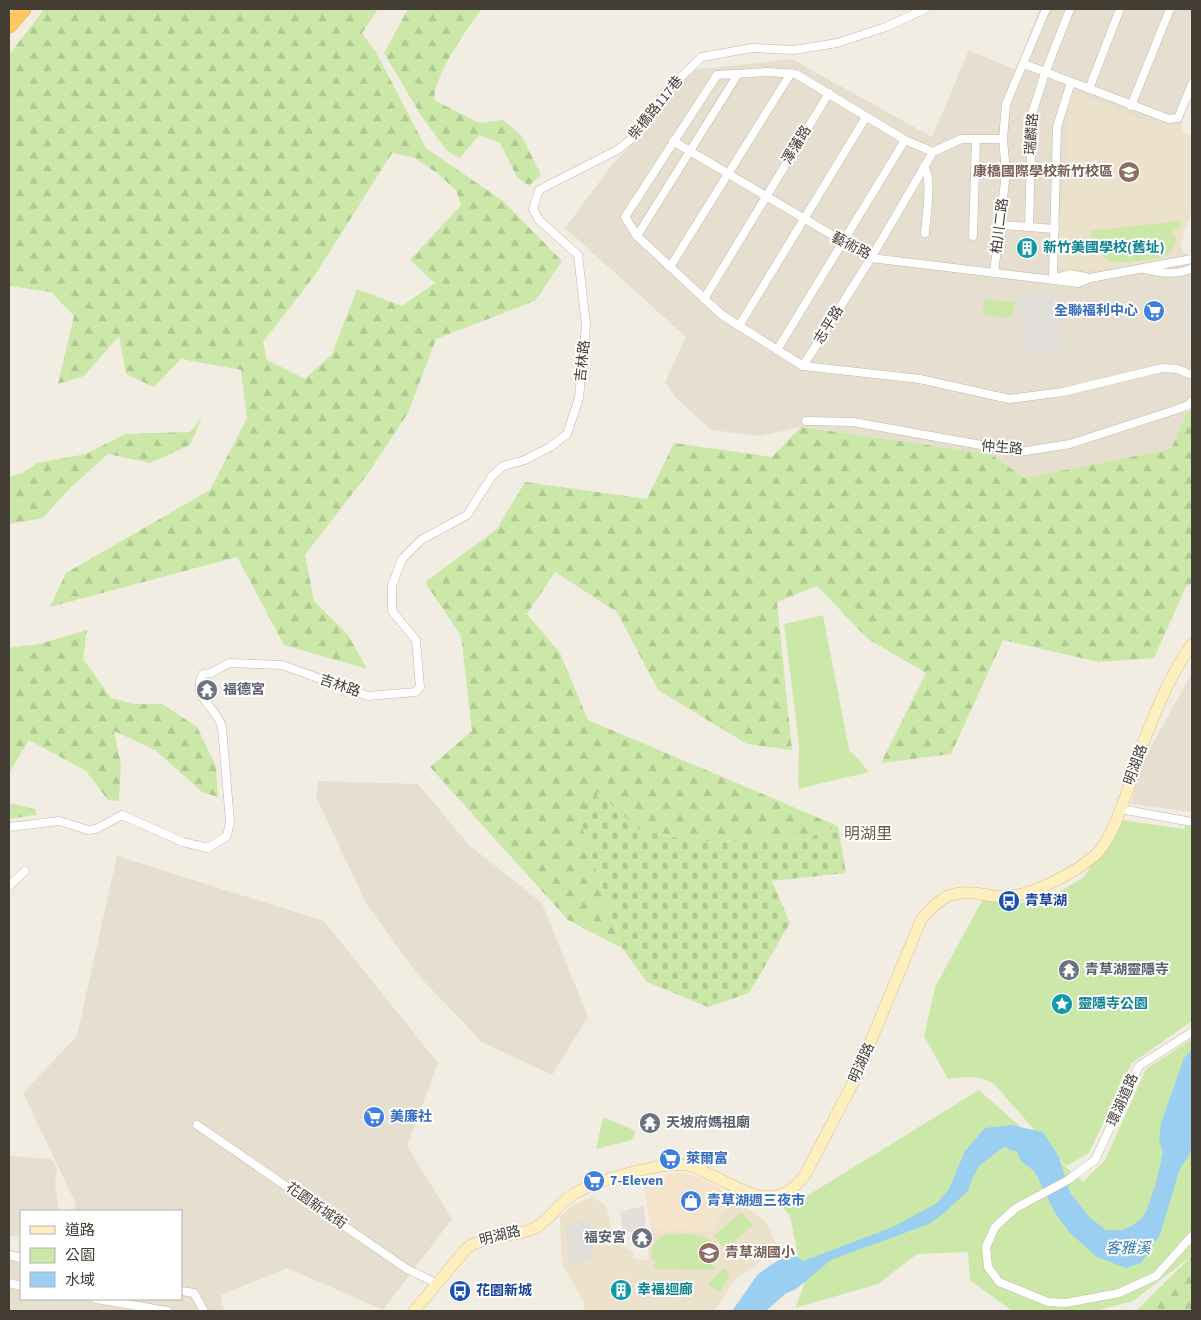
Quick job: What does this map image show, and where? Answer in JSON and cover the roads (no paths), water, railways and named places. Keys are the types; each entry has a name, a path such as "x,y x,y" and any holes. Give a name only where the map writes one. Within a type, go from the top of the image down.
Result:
{"highway":[{"path":"9,26 24,9"}],"street":[{"name":"柴橋路117巷","path":"536,193 619,149 630,140 666,91 702,57 752,48 794,50 838,43 886,27 925,9"},
{"path":"1046,9 1024,64 1169,119 1178,118 1192,84"},
{"name":"瑞麟路","path":"1029,227 1032,114 1045,72 1070,9"},
{"path":"1089,89 1120,9"},
{"path":"1131,106 1170,9"},
{"name":"柏川二路","path":"994,273 1006,173 1003,139 1006,104 1024,64"},
{"path":"670,267 791,73"},
{"path":"933,152 905,140 829,93 791,73 717,75 625,217 637,236 704,299 739,326 803,366 920,378 1009,400 1063,392 1162,368 1177,369 1192,375"},
{"path":"637,236 738,74"},
{"path":"1053,278 1057,128 1070,82"},
{"name":"澤藩路","path":"766,197 829,93"},
{"path":"739,326 866,117"},
{"path":"871,258 933,152 961,139 1003,139"},
{"path":"973,236 976,139"},
{"path":"777,350 905,140"},
{"name":"藝術路","path":"673,141 871,258 1053,278 1070,274 1090,278 1192,259"},
{"path":"924,167 927,171 928,188 925,233"},
{"name":"吉林路","path":"9,827 59,821 88,830 96,829 122,815 184,842 208,848 227,836 230,822 222,727 220,718 198,692 198,683 203,674 211,673 229,663 282,665 368,696 416,692 420,687 416,640 392,611 392,586 402,559 422,540 467,515 492,476 503,466 525,460 550,447 566,434 579,398 586,325 578,255 539,220 533,209 536,193"},
{"path":"704,299 766,197"},
{"path":"1001,225 1055,229"},
{"name":"志平路","path":"803,366 871,258"},
{"name":"藝術路","path":"1144,269 1162,274 1192,268"},
{"name":"仲生路","path":"806,421 853,422 1020,452 1070,444 1172,412 1189,405 1192,401"},
{"name":"明湖路","path":"414,1311 467,1248 476,1242 536,1228 572,1195 604,1181 662,1166 690,1165 758,1197 771,1198 783,1195 796,1187 814,1158 855,1079 921,920 936,902 952,894 969,892 994,896 1013,896 1034,889 1079,868 1096,855 1114,826 1171,675 1192,644"},
{"path":"1120,809 1192,822"},
{"path":"9,886 25,871"},
{"name":"環湖道路","path":"1192,1032 1139,1066 1096,1160 1068,1180 1016,1208 995,1227 986,1248 988,1266 999,1282 1048,1302 1066,1303 1119,1293 1156,1276 1192,1236"},
{"name":"花園新城街","path":"197,1125 407,1269 436,1283"},
{"path":"182,1290 194,1293 204,1311"},
{"path":"102,1300 167,1311"}],"water":[{"name":"客雅溪","path":"1192,1049 1192,1145 1189,1156 1180,1168 1160,1235 1141,1263 1126,1268 1097,1257 1070,1233 1055,1213 1035,1172 1021,1161 1017,1152 1004,1147 980,1165 968,1191 929,1224 831,1260 796,1289 785,1294 766,1311 732,1311 758,1274 791,1252 803,1261 893,1227 937,1203 949,1189 965,1151 985,1128 1011,1125 1043,1132 1059,1157 1070,1192 1089,1217 1106,1230 1121,1230 1132,1226 1146,1212 1156,1183 1163,1152 1159,1140 1161,1123 1184,1058"}],"place":[{"name":"康橋國際學校新竹校區","path":"1129,172"},
{"name":"新竹美國學校(舊址)","path":"1027,248"},
{"name":"全聯福利中心","path":"1154,311"},
{"name":"福德宮","path":"207,690"},
{"name":"青草湖","path":"1009,901"},
{"name":"青草湖靈隱寺","path":"1069,970"},
{"name":"靈隱寺公園","path":"1062,1004"},
{"name":"美廉社","path":"374,1117"},
{"name":"天坡府媽祖廟","path":"650,1123"},
{"name":"萊爾富","path":"670,1159"},
{"name":"7-Eleven","path":"594,1181"},
{"name":"青草湖週三夜市","path":"691,1201"},
{"name":"福安宮","path":"642,1238"},
{"name":"青草湖國小","path":"709,1253"},
{"name":"幸福迴廊","path":"621,1290"},
{"name":"花園新城","path":"460,1291"}],"district":[{"name":"明湖里","path":"868,834"}]}
